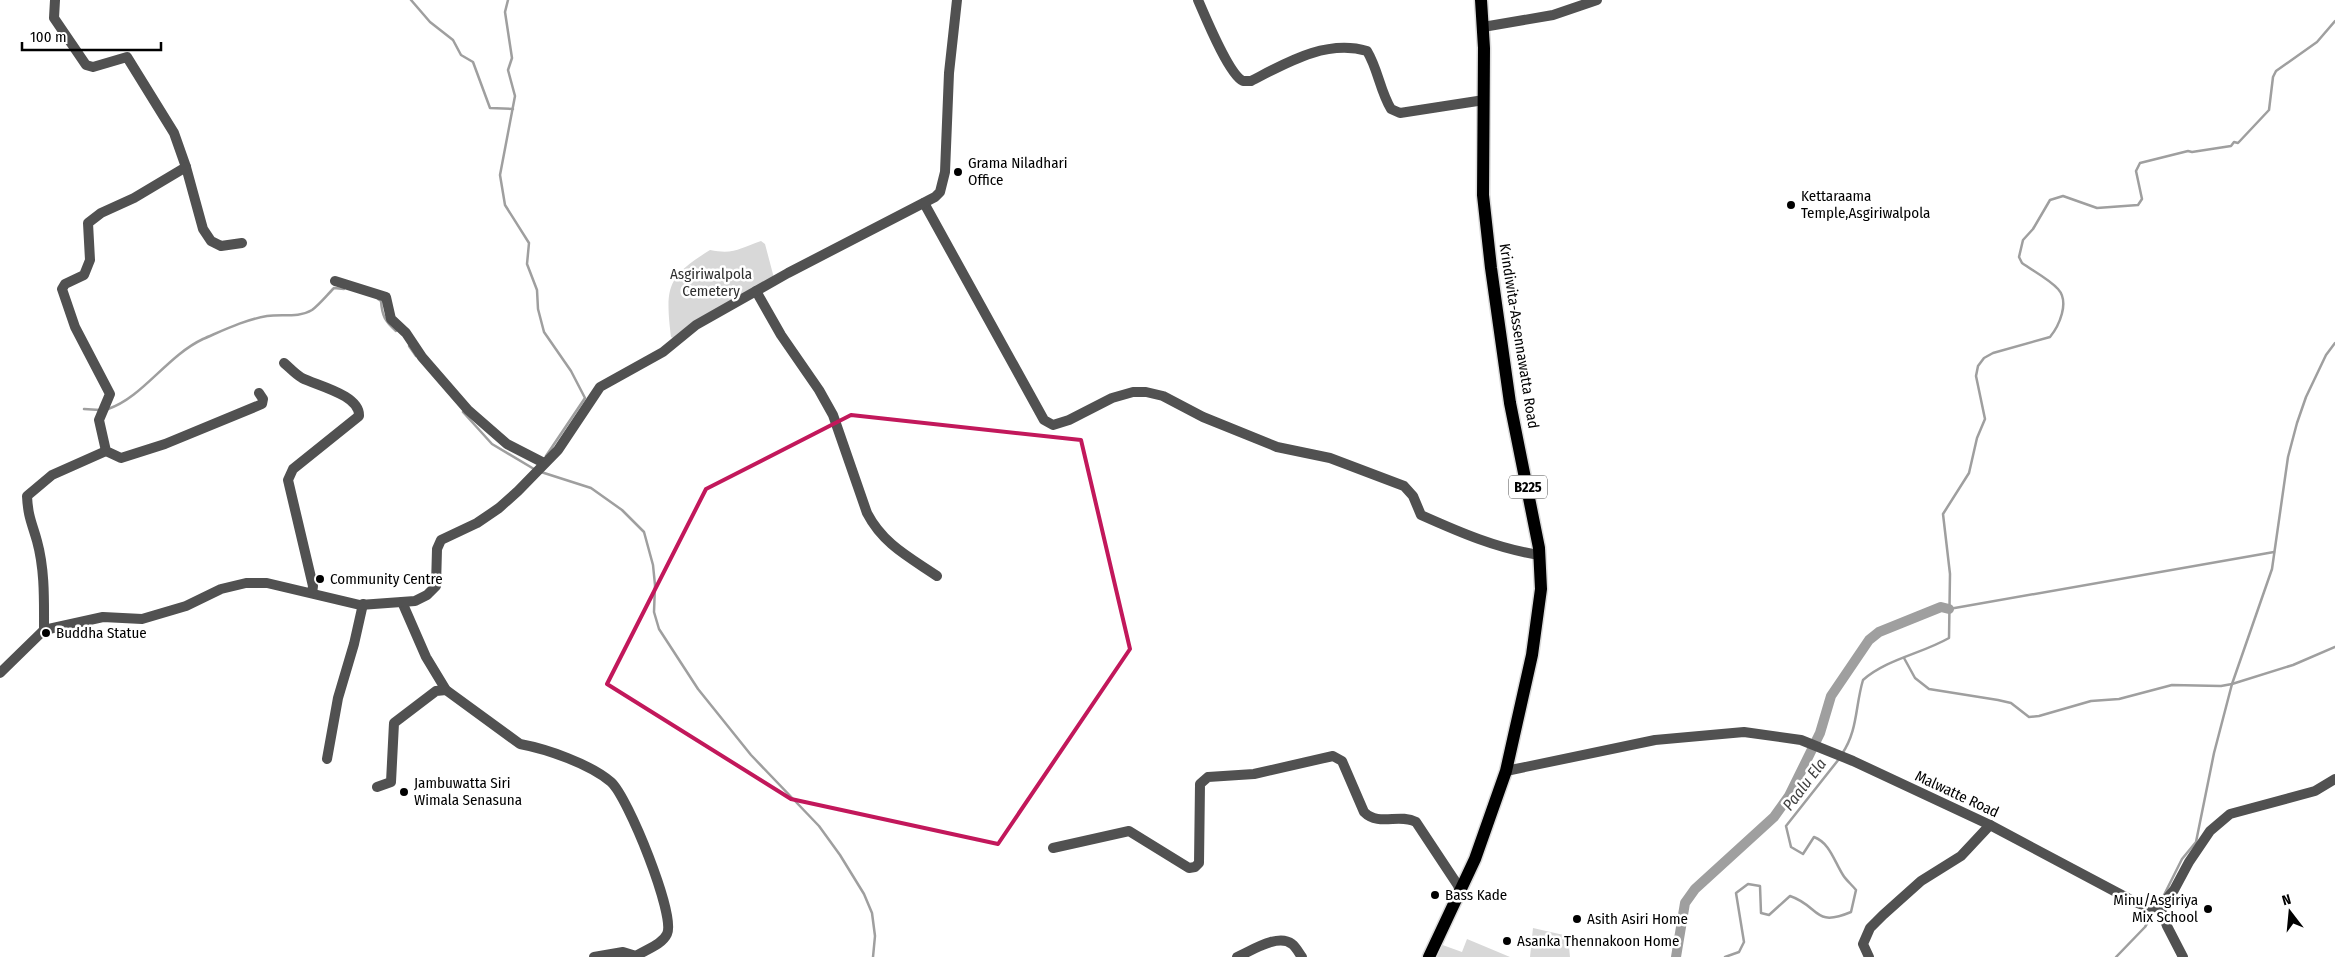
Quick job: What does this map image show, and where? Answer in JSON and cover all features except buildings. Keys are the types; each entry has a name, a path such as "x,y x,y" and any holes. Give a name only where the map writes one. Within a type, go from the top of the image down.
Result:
{"main road":[{"name":"Krindiwita-Assennawatta Road","path":"1430,957 1479,850 1506,771 1532,655 1541,589 1540,555 1525,468 1510,403 1483,195 1484,100 1481,0"}],"street":[{"path":"55,0 54,18 86,65 93,67 127,57 174,133 186,167 203,230 211,241 221,246 242,243"},
{"path":"0,672 44,630 103,617 142,619 186,606 221,590 246,583 267,584 363,604 415,601 427,595 436,586 437,549 441,540 477,522 499,508 558,450 600,387 663,352 696,325 940,192 945,172 949,73 957,0"},
{"path":"1198,0 1220,48 1236,75 1243,81 1251,81 1306,54 1327,50 1359,49 1367,51 1391,109 1400,113 1484,100"},
{"path":"1483,27 1553,15 1597,0"},
{"path":"106,451 99,420 110,394 75,327 62,289 65,284 84,275 90,260 88,223 101,213 134,198 186,167"},
{"path":"924,202 1044,420 1053,425 1069,420 1112,398 1133,392 1146,392 1163,396 1203,417 1277,447 1330,458 1404,486 1413,496 1421,515 1457,531 1520,552 1540,555"},
{"path":"334,281 386,297 391,318 406,333 422,357 468,410 507,444 544,463"},
{"path":"756,291 781,335 819,390 833,415 874,527 883,538 937,576"},
{"path":"284,362 300,377 356,403 360,409 359,416 293,469 288,480 313,586 312,593"},
{"path":"44,630 42,569 37,541 28,516 27,496 52,475 106,451 121,458 165,444 262,404 263,399 259,393"},
{"path":"402,602 426,657 446,690 520,744 533,746 591,769 612,783 628,806 670,922 667,934 662,941 636,956 623,952 594,957"},
{"path":"326,759 338,698 354,644 363,604"},
{"path":"377,787 391,782 394,723 436,691 446,690"},
{"name":"Malwatte Road","path":"1506,771 1655,740 1744,732 1801,740 1990,825 2133,901 2148,907 2160,907"},
{"path":"1053,848 1129,831 1189,868 1196,868 1200,863 1200,784 1208,777 1254,774 1334,756 1342,761 1364,812 1370,818 1378,820 1408,819 1416,822 1461,890"},
{"path":"2183,957 2167,926 2160,907 2174,890 2189,862 2210,831 2230,814 2315,791 2335,779"},
{"path":"1869,957 1863,944 1870,928 1921,881 1961,856 1990,825"},
{"path":"1237,957 1261,946 1286,941 1293,945 1302,957"}],"highlighted area":[{"path":"851,415 1081,440 1130,649 998,844 791,799 607,684 706,489"}],"green space":[{"name":"Asgiriwalpola Cemetery","path":"761,241 765,244 774,278 675,339 671,337 669,294 677,276 696,259 710,250 731,251"},
{"path":"1533,928 1568,936 1570,957 1530,957"},
{"path":"1467,939 1510,957 1429,957 1437,943 1462,952"}],"waterway":[{"path":"411,0 430,22 453,40 461,55 473,62 490,108 513,109"},
{"path":"508,0 505,12 512,58 508,70 515,96 500,175 505,205 529,243 527,264 537,290 538,309 544,332 571,371 585,398 546,456"},
{"path":"1842,754 1854,727 1863,680 1893,662 1949,638 1950,574 1943,514 1969,473 1977,438 1985,419 1976,376 1978,366 1984,358 1993,353 2050,337 2057,327 2062,314 2063,300 2058,289 2046,278 2022,263 2019,257 2023,240 2033,229 2050,200 2063,196 2097,208 2138,205 2142,199 2136,171 2140,163 2188,151 2231,146 2234,142 2238,143 2269,110 2273,77 2276,71 2317,42 2335,21"},
{"path":"108,409 132,396 190,346 203,339 250,320 273,315 296,315 307,312 315,308 334,288 344,289"},
{"path":"378,299 381,301 385,318 396,331"},
{"path":"2163,897 2182,859 2196,842 2214,753 2232,684 2272,569 2288,457 2297,423 2306,397 2326,355 2335,343"},
{"path":"409,346 416,356"},
{"path":"84,409 100,410"},
{"path":"463,412 492,444 534,469"},
{"path":"541,472 591,488 622,510 644,532 653,565 655,585 654,612 659,629 698,689 751,755 819,826 840,855 864,894 872,913 875,936 873,957"},
{"path":"1949,609 2274,552"},
{"path":"1676,957 1685,903 1695,889 1774,817 1789,796 1820,733 1831,696 1869,640 1879,632 1941,607 1949,609"},
{"path":"1904,658 1915,678 1929,689 2011,703 2029,717 2039,716 2091,701 2119,699 2172,685 2221,686 2232,684 2293,665 2335,647"},
{"name":"Paalu Ela","path":"1725,957 1739,952 1744,942 1736,893 1748,884 1760,886 1761,913 1769,915 1790,896 1800,900 1823,917 1830,918 1851,912 1856,890 1844,877 1828,848 1814,837 1803,854 1791,847 1786,826 1839,759"},
{"path":"2116,957 2145,927 2155,910"}],"place":[{"name":"Grama Niladhari Office","path":"958,172"},
{"name":"Kettaraama Temple,Asgiriwalpola","path":"1791,205"},
{"name":"Community Centre","path":"320,579"},
{"name":"Buddha Statue","path":"46,633"},
{"name":"Jambuwatta Siri Wimala Senasuna","path":"404,792"},
{"name":"Bass Kade","path":"1435,895"},
{"name":"Minu/Asgiriya Mix School","path":"2208,909"},
{"name":"Asith Asiri Home","path":"1577,919"},
{"name":"Asanka Thennakoon Home","path":"1507,941"}]}
